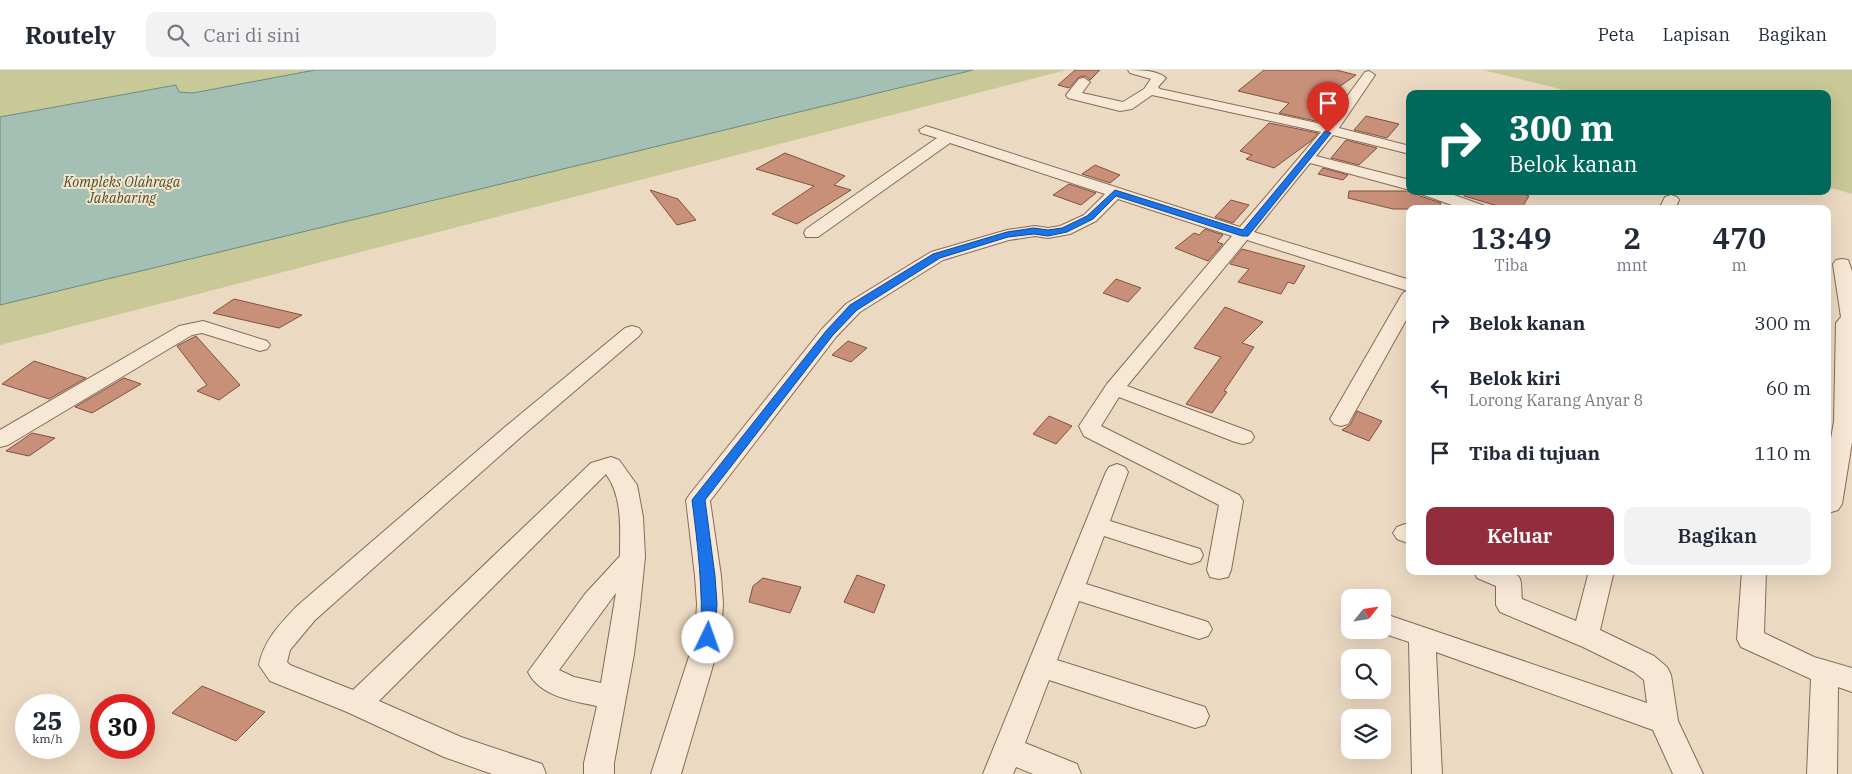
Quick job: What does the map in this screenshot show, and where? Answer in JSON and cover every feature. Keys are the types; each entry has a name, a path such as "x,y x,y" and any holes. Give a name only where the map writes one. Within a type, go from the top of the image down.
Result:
{"street":[{"path":"1084,82 1073,95 1120,107 1127,106 1151,90 1150,88 1160,78 1134,70"},
{"path":"1219,570 1231,501 1092,431 1090,426 1114,388 1308,158 1369,75"},
{"path":"1151,90 1406,149"},
{"path":"926,130 1115,193 1406,285"},
{"path":"812,233 948,138"},
{"path":"1308,158 1406,184"},
{"path":"666,774 708,638 710,604 708,576 698,500 829,333 853,308 937,256 1007,235 1034,231 1048,233 1064,230 1090,218 1115,193"},
{"path":"1437,195 1465,205"},
{"path":"1461,204 1469,195"},
{"path":"1831,497 1842,420 1844,323 1842,264"},
{"path":"1341,419 1406,303"},
{"path":"0,440 186,330 203,327 260,345"},
{"path":"532,774 454,748 357,704 280,673 273,665 274,653 287,634 328,594 632,332"},
{"path":"1114,388 1243,437"},
{"path":"357,704 599,468 611,465 618,469 628,495 633,526 633,557 618,671 599,763 599,774"},
{"path":"1066,774 1003,762 1117,472"},
{"path":"1096,525 1191,555"},
{"path":"612,697 557,684 546,678 542,672 594,601 633,557"},
{"path":"1495,575 1508,581 1509,605 1589,638 1652,669 1657,675 1664,721 1688,774"},
{"path":"1589,638 1586,631 1601,575"},
{"path":"1754,575 1750,639 1839,677 1822,774"},
{"path":"1071,589 1199,629"},
{"path":"1391,626 1664,721"},
{"path":"1422,636 1427,774"},
{"path":"1041,666 1195,716"}],"green space":[{"name":"Kompleks Olahraga Jakabaring","path":"0,70 1066,70 0,345"},
{"path":"1483,70 1852,70 1852,194 1831,188 1831,90 1560,89"}],"shaded area":[{"name":"Kompleks Olahraga Jakabaring","path":"315,70 973,70 0,305 0,117 176,85 179,92 193,93"}],"building":[{"path":"1075,70 1100,70 1090,80 1085,76 1079,77 1069,88 1058,85"},
{"path":"1264,70 1336,70 1356,75 1319,101 1338,105 1325,123 1279,113 1289,103 1238,91"},
{"path":"1366,116 1399,124 1387,138 1354,130"},
{"path":"1269,123 1318,133 1311,141 1274,168 1246,159 1252,155 1240,151"},
{"path":"1346,140 1377,148 1359,165 1331,158"},
{"path":"785,153 845,176 834,185 851,190 797,224 772,214 814,186 756,169"},
{"path":"1095,165 1120,175 1110,183 1082,174"},
{"path":"1323,168 1348,175 1343,180 1318,174"},
{"path":"1069,184 1096,193 1081,205 1053,195"},
{"path":"650,190 678,199 696,220 677,225"},
{"path":"1349,191 1406,191 1406,195 1419,195 1441,203 1440,205 1406,205 1406,209 1393,209 1348,198"},
{"path":"1464,196 1529,196 1523,205 1494,205"},
{"path":"1231,200 1249,205 1233,223 1215,217"},
{"path":"1205,229 1223,235 1217,242 1223,244 1208,261 1175,248 1194,233 1199,235"},
{"path":"1242,249 1305,266 1294,284 1288,282 1281,294 1238,282 1249,269 1230,264"},
{"path":"1116,279 1141,288 1128,302 1103,293"},
{"path":"234,299 302,315 279,328 213,313"},
{"path":"1225,307 1263,322 1242,343 1254,347 1224,391 1227,392 1212,413 1186,404 1221,357 1194,348"},
{"path":"196,336 240,385 219,400 197,391 207,385 177,346"},
{"path":"848,341 867,348 851,362 832,355"},
{"path":"34,361 86,378 49,399 2,384"},
{"path":"124,378 141,384 92,413 75,407"},
{"path":"1357,411 1382,421 1369,441 1342,430 1350,425"},
{"path":"1049,416 1072,426 1056,444 1033,434"},
{"path":"32,433 55,438 29,456 6,451"},
{"path":"857,575 885,585 874,613 844,602"},
{"path":"763,578 801,587 790,613 749,602 753,586"},
{"path":"202,686 265,712 236,741 172,713"}],"route":[{"path":"708,638 710,604 708,576 698,500 829,333 853,308 937,256 1007,235 1034,231 1048,233 1064,230 1090,218 1115,193 1245,234 1328,133"}]}
